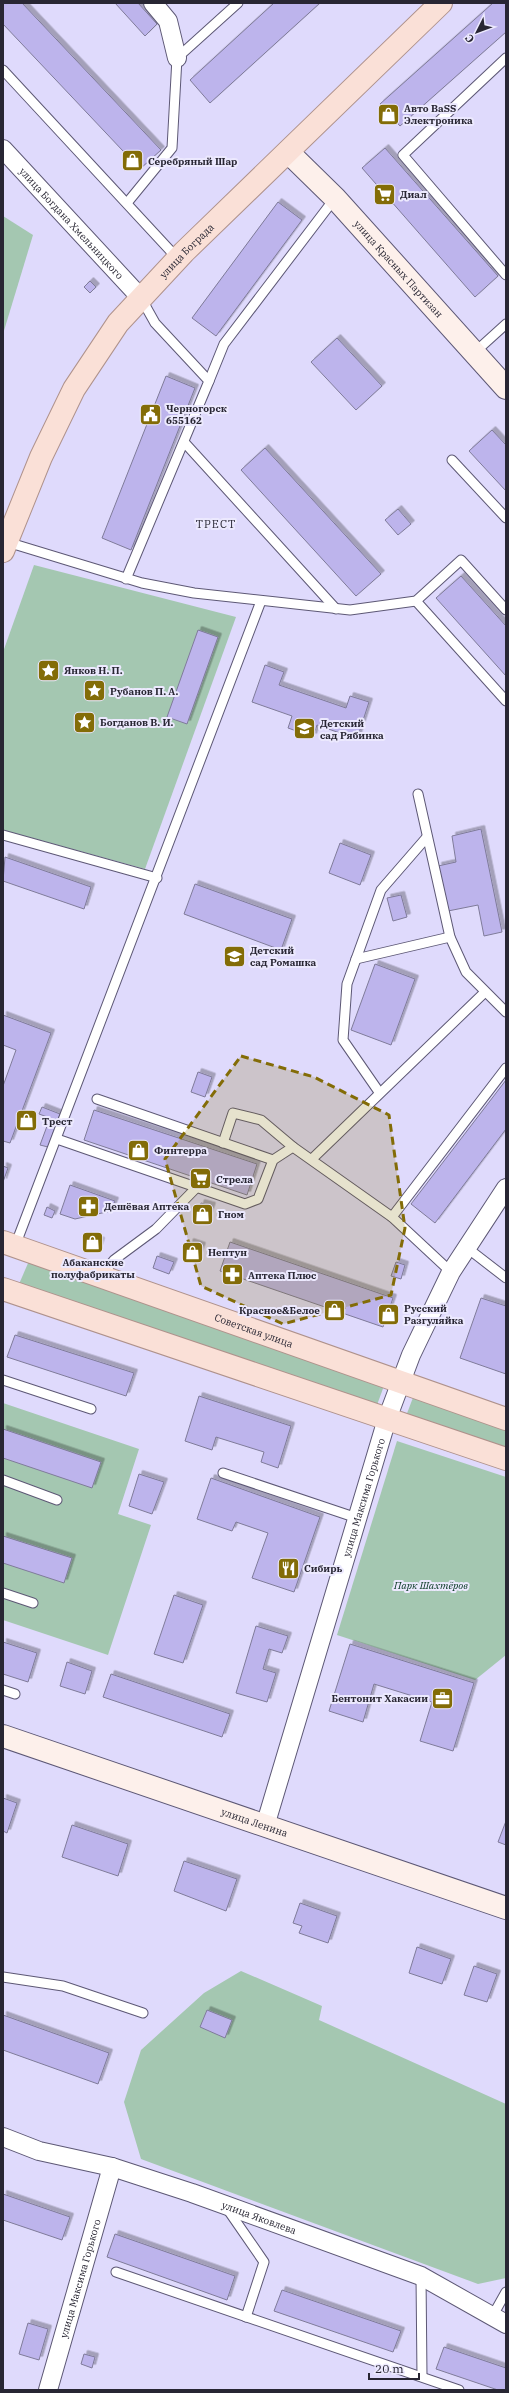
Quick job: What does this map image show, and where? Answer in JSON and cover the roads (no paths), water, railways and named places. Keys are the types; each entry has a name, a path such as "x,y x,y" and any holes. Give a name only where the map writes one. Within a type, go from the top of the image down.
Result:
{"main road":[{"name":"улица Бограда","path":"5,546 42,457 74,389 118,323 140,297 178,259 441,3"},
{"name":"Советская улица","path":"9,1244 506,1419"},
{"path":"3,1289 506,1459"}],"street":[{"path":"153,3 168,21 177,58"},
{"name":"улица Богдана Хмельницкого","path":"3,149 140,297"},
{"name":"улица Красных Партизан","path":"288,152 335,198 506,388"},
{"name":"улица Максима Горького","path":"265,1826 387,1419 401,1382 450,1272 506,1188"},
{"name":"улица Ленина","path":"3,1736 506,1908"},
{"name":"улица Яковлева","path":"3,2137 39,2151 112,2167 224,2204 421,2276 499,2320"},
{"name":"улица Максима Горького","path":"48,2390 112,2167"}],"lane":[{"path":"127,202 172,148 177,58 238,3"},
{"path":"506,58 403,155 506,275"},
{"path":"3,70 127,202 178,259"},
{"path":"126,579 224,344 335,198"},
{"path":"140,297 155,323 209,382"},
{"path":"474,352 506,324"},
{"path":"184,442 336,609"},
{"path":"452,460 506,518"},
{"path":"5,546 126,579 194,593 350,610 416,601 461,560 506,610"},
{"path":"9,1244 57,1139 261,601"},
{"path":"416,601 506,701"},
{"path":"418,794 450,937 466,972 484,993 506,1012"},
{"path":"3,835 157,878"},
{"path":"379,1092 343,1040 347,984 381,890 427,837"},
{"path":"356,959 450,937"},
{"path":"312,1160 379,1092 484,993"},
{"path":"392,1217 506,1068"},
{"path":"96,1099 273,1160"},
{"path":"223,1143 233,1113 261,1120 293,1147 392,1217 450,1272"},
{"path":"57,1139 245,1204 258,1199 273,1160 293,1147"},
{"path":"101,1276 114,1260 156,1229 197,1187"},
{"path":"466,1247 506,1278"},
{"path":"3,1380 91,1409"},
{"path":"223,1473 357,1518"},
{"path":"3,1480 57,1500"},
{"path":"3,1594 33,1603"},
{"path":"3,1690 15,1694"},
{"path":"3,1977 63,1986 143,2013"},
{"path":"224,2204 264,2262 246,2317"},
{"path":"116,2272 422,2376 459,2390"},
{"path":"421,2276 422,2376"},
{"path":"499,2320 506,2292"}],"place":[{"name":"Авто BaSS Электроника","path":"389,114"},
{"name":"Серебряный Шар","path":"133,161"},
{"name":"Диал","path":"384,194"},
{"name":"Черногорск 655162","path":"150,414"},
{"name":"Янков Н. П.","path":"49,670"},
{"name":"Рубанов П. А.","path":"95,691"},
{"name":"Богданов В. И.","path":"84,722"},
{"name":"Детский сад Рябинка","path":"304,729"},
{"name":"Детский сад Ромашка","path":"234,956"},
{"name":"Трест","path":"27,1121"},
{"name":"Финтерра","path":"138,1150"},
{"name":"Стрела","path":"201,1179"},
{"name":"Дешёвая Аптека","path":"88,1206"},
{"name":"Гном","path":"203,1214"},
{"name":"Абаканские полуфабрикаты","path":"93,1242"},
{"name":"Нептун","path":"193,1252"},
{"name":"Аптека Плюс","path":"233,1275"},
{"name":"Красное&Белое","path":"335,1310"},
{"name":"Русский Разгуляйка","path":"388,1314"},
{"name":"Сибирь","path":"289,1568"},
{"name":"Бентонит Хакасии","path":"443,1698"}],"district":[{"name":"ТРЕСТ","path":"216,524"}],"park label":[{"name":"Парк Шахтёров","path":"431,1585"}]}
